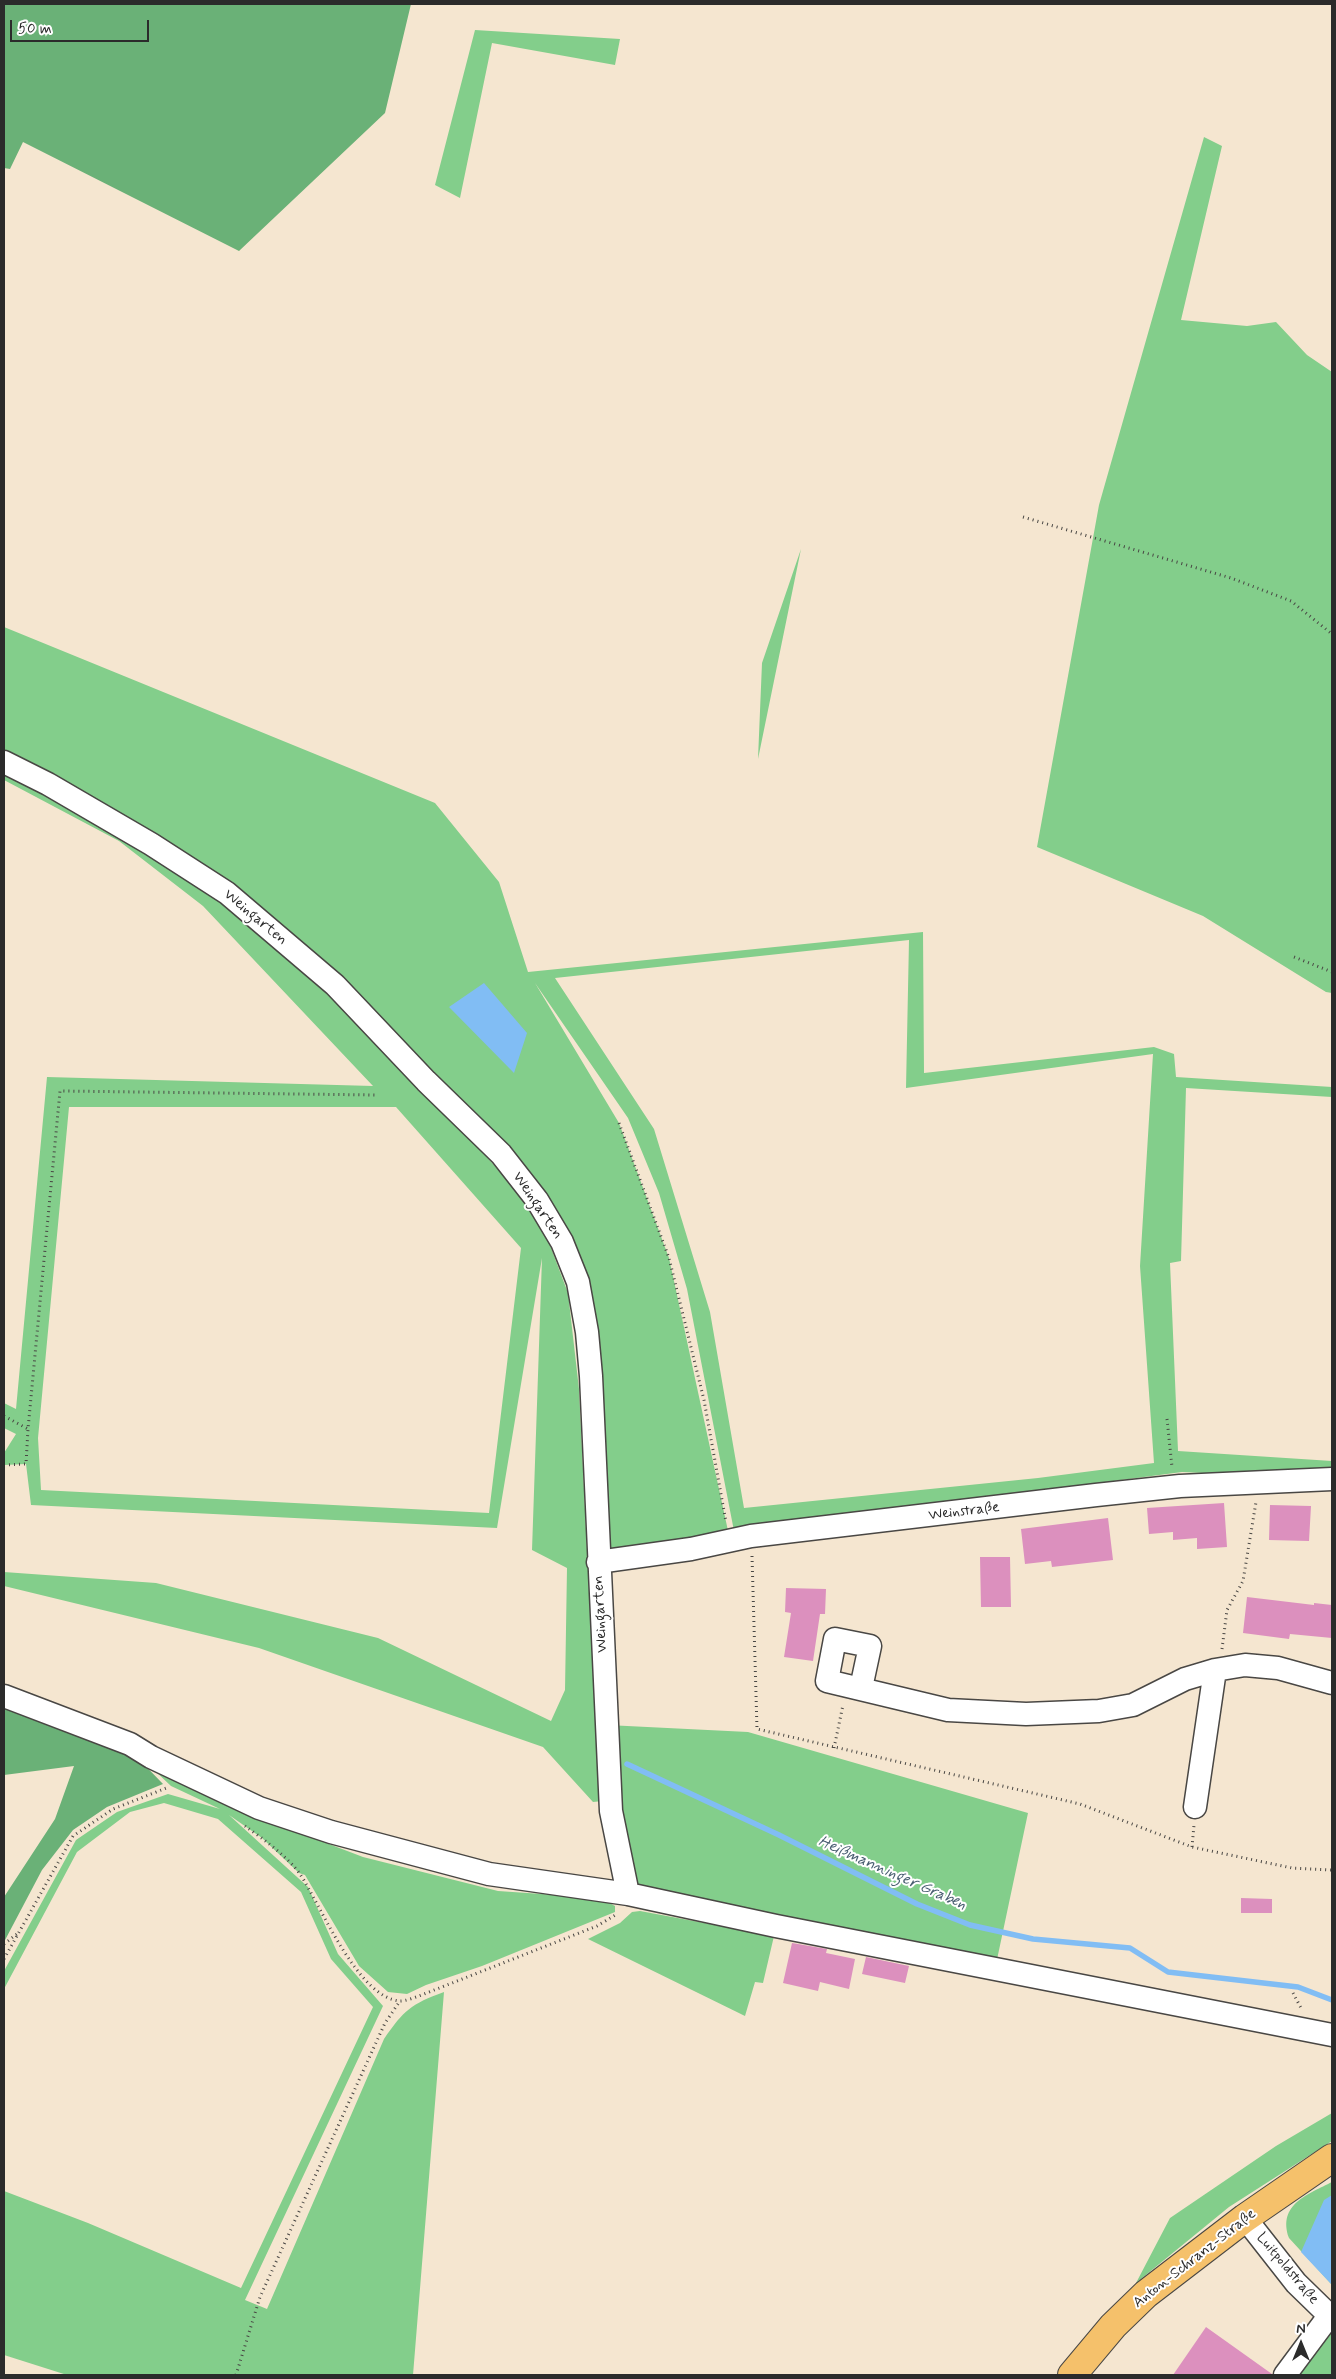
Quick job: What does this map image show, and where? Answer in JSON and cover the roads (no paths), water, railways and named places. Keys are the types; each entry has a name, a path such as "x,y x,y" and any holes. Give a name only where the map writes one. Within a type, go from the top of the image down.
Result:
{"main road":[{"name":"Anton-Schranz-Straße","path":"1072,2375 1113,2326 1146,2294 1245,2218 1332,2158"}],"street":[{"name":"Weingarten","path":"4,762 65,794 151,844 227,893 335,985 426,1081 500,1154 537,1200 562,1242 578,1282 587,1332 591,1376 598,1562 611,1811 628,1894"},
{"name":"Weinstraße","path":"598,1562 682,1551 740,1538 1180,1486 1332,1479"},
{"path":"855,1686 948,1710 974,1713 1026,1714 1099,1711 1133,1704 1185,1679 1218,1669 1246,1665 1278,1668 1332,1682"},
{"path":"1195,1807 1218,1669"},
{"path":"4,1696 130,1744 150,1758 259,1808 331,1832 489,1874 628,1894 776,1926 1332,2035"},
{"name":"Luitpoldstraße","path":"1245,2218 1296,2284 1330,2317"},
{"path":"1286,2375 1330,2317"}],"water":[{"path":"484,983 527,1033 514,1073 449,1007"},
{"path":"1332,2195 1332,2285 1301,2252 1324,2200"}],"waterway":[{"name":"Heißmanninger Graben","path":"627,1764 779,1835 917,1904 970,1925 1033,1939 1130,1948 1168,1972 1298,1987 1332,2000"}]}
